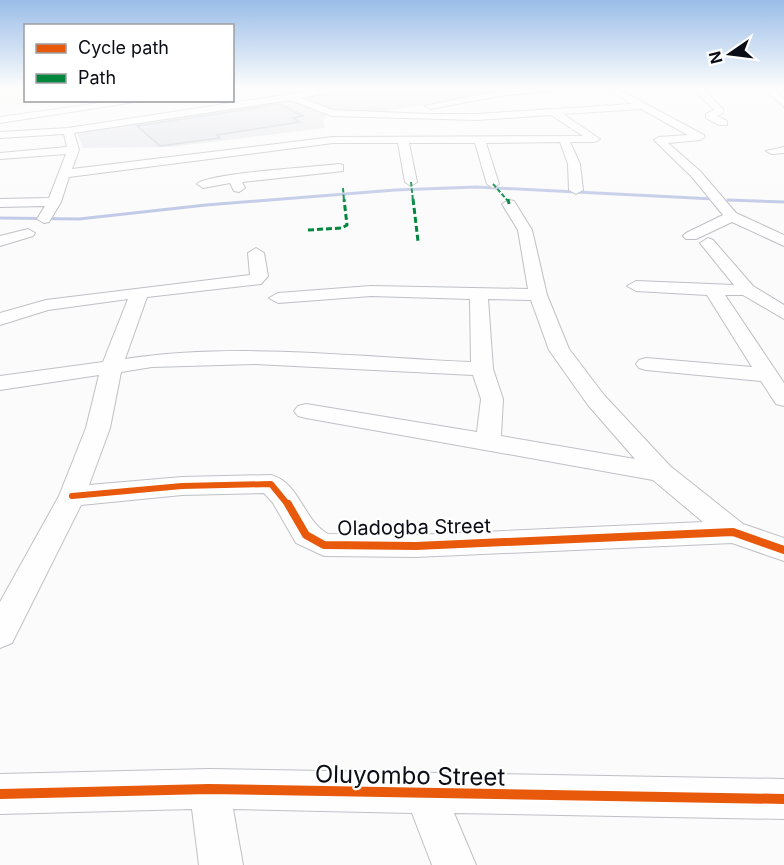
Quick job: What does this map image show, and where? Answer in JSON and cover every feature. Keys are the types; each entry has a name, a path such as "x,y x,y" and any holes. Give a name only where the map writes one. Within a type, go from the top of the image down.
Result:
{"street":[{"path":"0,135 85,128"},
{"path":"330,128 343,188"},
{"path":"518,128 532,141"},
{"path":"203,184 236,183 336,153 403,140 595,139 578,128"},
{"path":"684,128 700,137 659,140 703,181 731,216 784,241"},
{"path":"44,219 54,202 74,150 68,131"},
{"path":"403,140 411,182"},
{"path":"564,140 574,164 576,190"},
{"path":"480,141 493,184"},
{"path":"0,156 74,150"},
{"path":"63,174 336,153"},
{"path":"0,203 54,202"},
{"path":"509,204 525,230 538,295 559,350 596,400 661,472 733,532"},
{"path":"691,236 731,216"},
{"path":"0,241 28,233"},
{"path":"708,243 747,290 784,313"},
{"path":"0,319 46,305 255,280 260,276 256,253"},
{"path":"636,286 747,290"},
{"path":"713,290 777,386"},
{"path":"279,298 359,291 538,295"},
{"path":"0,633 72,496 98,428 112,366 126,322 140,292"},
{"path":"479,292 482,369 492,399 488,442"},
{"path":"0,383 152,361 255,358 482,369"},
{"path":"646,364 777,386"},
{"path":"306,411 661,472"},
{"name":"Oladogba Street","path":"72,496 182,486 271,484 283,496 306,535 324,545 416,546 733,532 784,550"},
{"path":"209,789 221,865"},
{"name":"Oluyombo Street","path":"0,794 209,789 426,795 784,799"},
{"path":"426,795 454,865"}],"shaded area":[{"path":"322,128 171,147 83,148 76,130"}],"building":[{"path":"140,128 259,128 217,135 220,138 160,146"}],"waterway":[{"path":"0,218 79,219 206,205 395,190 476,187 714,199"},
{"path":"728,200 784,202"}],"marked path":[{"path":"411,182 418,241"},
{"path":"493,184 508,198 509,204"},
{"path":"308,230 342,228 347,225 343,188"}],"cycle path":[{"path":"72,496 182,486 271,484 283,496 306,535 324,545 416,546 733,532 784,550"},
{"path":"0,794 209,789 784,799"}]}
